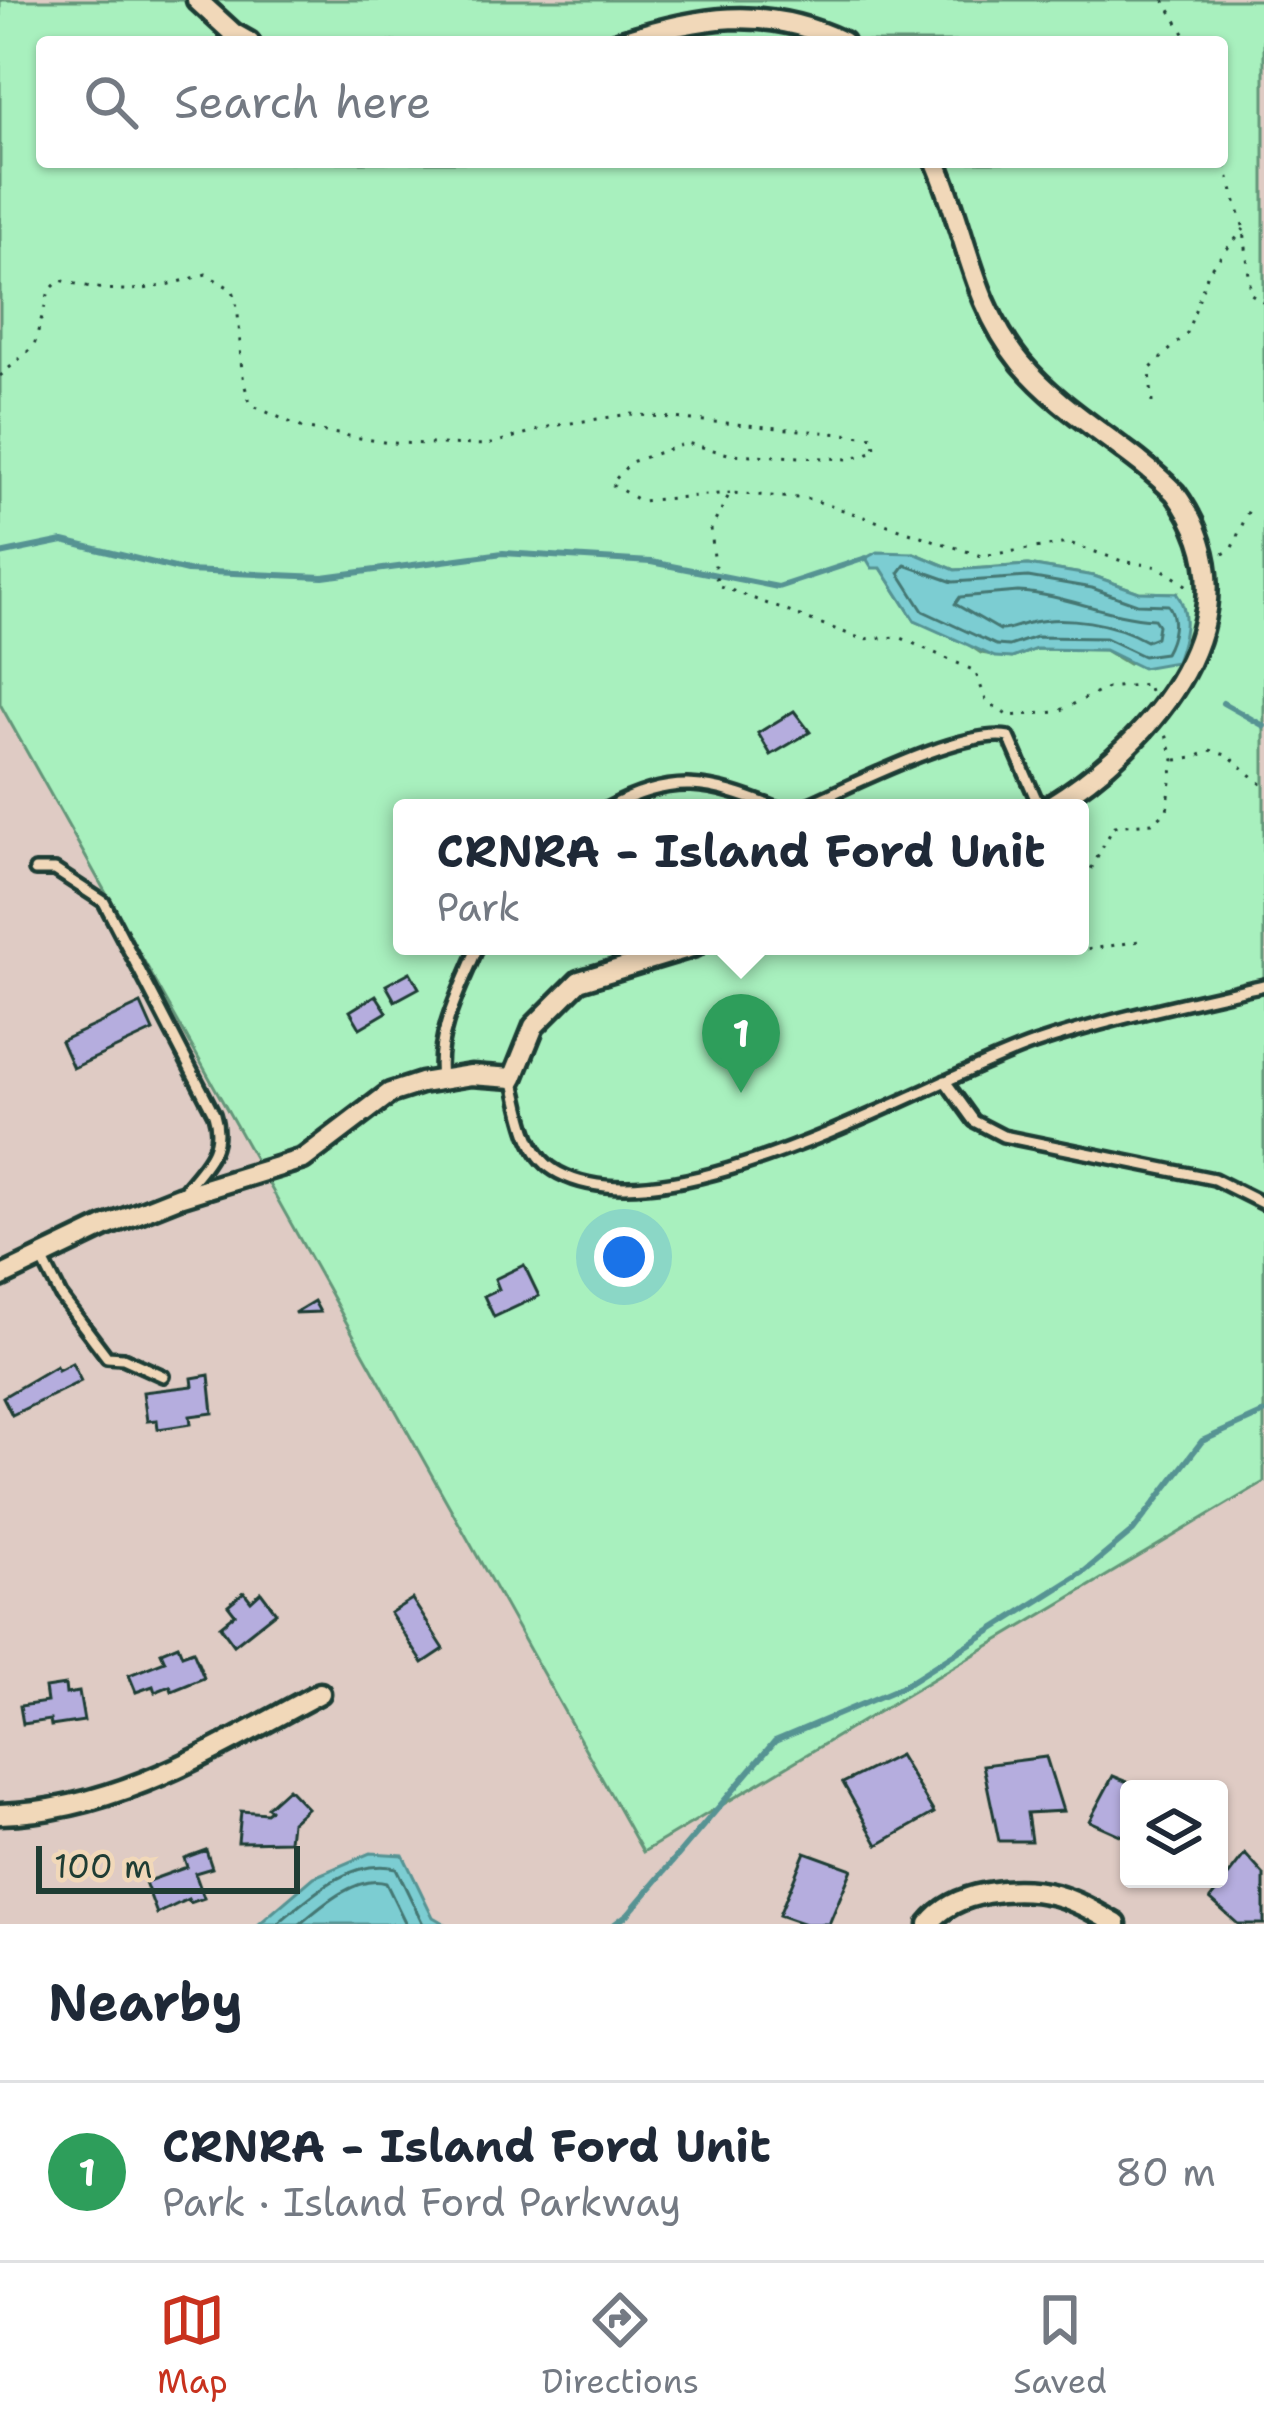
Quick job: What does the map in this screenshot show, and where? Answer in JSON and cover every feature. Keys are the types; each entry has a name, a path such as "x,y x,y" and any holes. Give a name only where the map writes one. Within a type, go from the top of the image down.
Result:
{"street":[{"path":"196,0 238,36"},
{"path":"637,36 684,21 778,19 831,36"},
{"path":"938,168 986,312 1022,364 1065,406 1173,490 1199,519 1223,576 1220,623 1202,668 1161,720 1055,799"},
{"path":"0,1277 179,1197 303,1159 390,1094 471,1075 513,1078 534,1026 579,981 665,955"},
{"path":"0,1814 73,1807 122,1792 320,1693"},
{"path":"929,1924 937,1914 969,1898 1030,1891 1079,1904 1116,1924"}],"lane":[{"path":"822,799 934,752 995,734 1009,737 1039,799"},
{"path":"632,799 676,782 748,799"},
{"path":"35,870 55,870 104,902 214,1114 220,1134 214,1152 179,1197"},
{"path":"441,1080 439,1061 448,1022 474,955"},
{"path":"513,1078 531,1144 540,1158 566,1177 620,1186 674,1183 722,1174 1033,1045 1264,985"},
{"path":"945,1082 974,1121 1003,1136 1214,1178 1264,1204"},
{"path":"40,1256 61,1296 106,1357 123,1358 163,1376"}],"path":[{"path":"1165,0 1186,36"},
{"path":"1226,168 1244,230 1251,294 1264,302"},
{"path":"1152,403 1150,369 1186,333 1209,270 1244,230"},
{"path":"0,376 34,346 49,291 60,280 123,293 156,290 206,274 233,290 240,315 239,375 250,405 303,428 389,443 487,446 552,426 630,414 874,437 875,451 849,459 728,454 687,443 631,462 611,484 640,501 730,493 810,499 981,556 1069,543 1122,561 1160,567 1188,589 1195,581"},
{"path":"730,493 711,529 717,584 862,639 898,637 975,671 986,700 1008,716 1057,712 1107,688 1148,684 1174,760 1167,811 1152,823 1114,826 1089,873"},
{"path":"1215,557 1231,550 1251,505"},
{"path":"1174,760 1210,750 1229,756 1264,786"},
{"path":"1089,949 1144,940"}],"green space":[{"path":"0,0 1264,0 1264,1482 643,1852 0,704","holes":["914,553 955,570 1028,565 1094,576 1139,592 1176,593 1128,664 1105,650 1036,649 1012,658 981,653 956,636 915,621 881,568"]}],"water":[{"path":"877,552 914,553 955,570 1028,565 1094,576 1139,592 1176,593 1185,618 1176,662 1142,668 1105,650 1036,649 1012,658 995,657 915,621 881,568 872,568 866,558"},
{"path":"370,1853 403,1855 433,1917 445,1924 259,1924 314,1877"}],"building":[{"path":"794,711 810,732 771,755 758,733"},
{"path":"410,972 419,988 395,1001 386,985"},
{"path":"376,995 387,1012 360,1028 350,1011"},
{"path":"141,1004 153,1031 73,1068 61,1041"},
{"path":"524,1265 539,1296 494,1317 484,1296 499,1289 495,1279"},
{"path":"314,1301 320,1312 294,1313"},
{"path":"72,1363 81,1381 12,1415 3,1397 56,1366 58,1370"},
{"path":"209,1375 213,1413 190,1416 191,1424 158,1429 157,1420 147,1421 143,1392 193,1386 192,1378"},
{"path":"244,1592 251,1601 261,1592 276,1612 234,1645 220,1626 235,1614 228,1605"},
{"path":"412,1599 444,1649 423,1663 390,1613"},
{"path":"178,1645 182,1655 193,1651 204,1678 172,1691 170,1686 155,1692 153,1686 136,1692 129,1675 165,1661 161,1652"},
{"path":"65,1685 66,1694 79,1692 84,1721 23,1724 20,1706 47,1702 45,1688"},
{"path":"899,1755 934,1813 878,1845 843,1783"},
{"path":"1046,1757 1063,1811 1027,1813 1031,1841 999,1841 983,1765"},
{"path":"1113,1776 1123,1780 1120,1835 1089,1821"},
{"path":"288,1788 307,1808 291,1822 289,1841 238,1842 241,1811 266,1813"},
{"path":"206,1850 212,1868 195,1873 204,1898 190,1903 188,1899 157,1914 145,1882 187,1867 184,1858"},
{"path":"805,1852 852,1869 829,1924 805,1924 779,1915"},
{"path":"1245,1854 1264,1875 1264,1924 1238,1924 1210,1899 1219,1888 1228,1888 1228,1876"}],"waterway":[{"path":"0,554 63,541 187,571 323,577 503,553 651,562 778,587 866,558"},
{"path":"1223,703 1264,726"},
{"path":"615,1924 775,1741 900,1688 1085,1571 1133,1531 1202,1441 1264,1413"}],"place":[{"name":"CRNRA - Island Ford Unit","path":"741,1093"}]}
